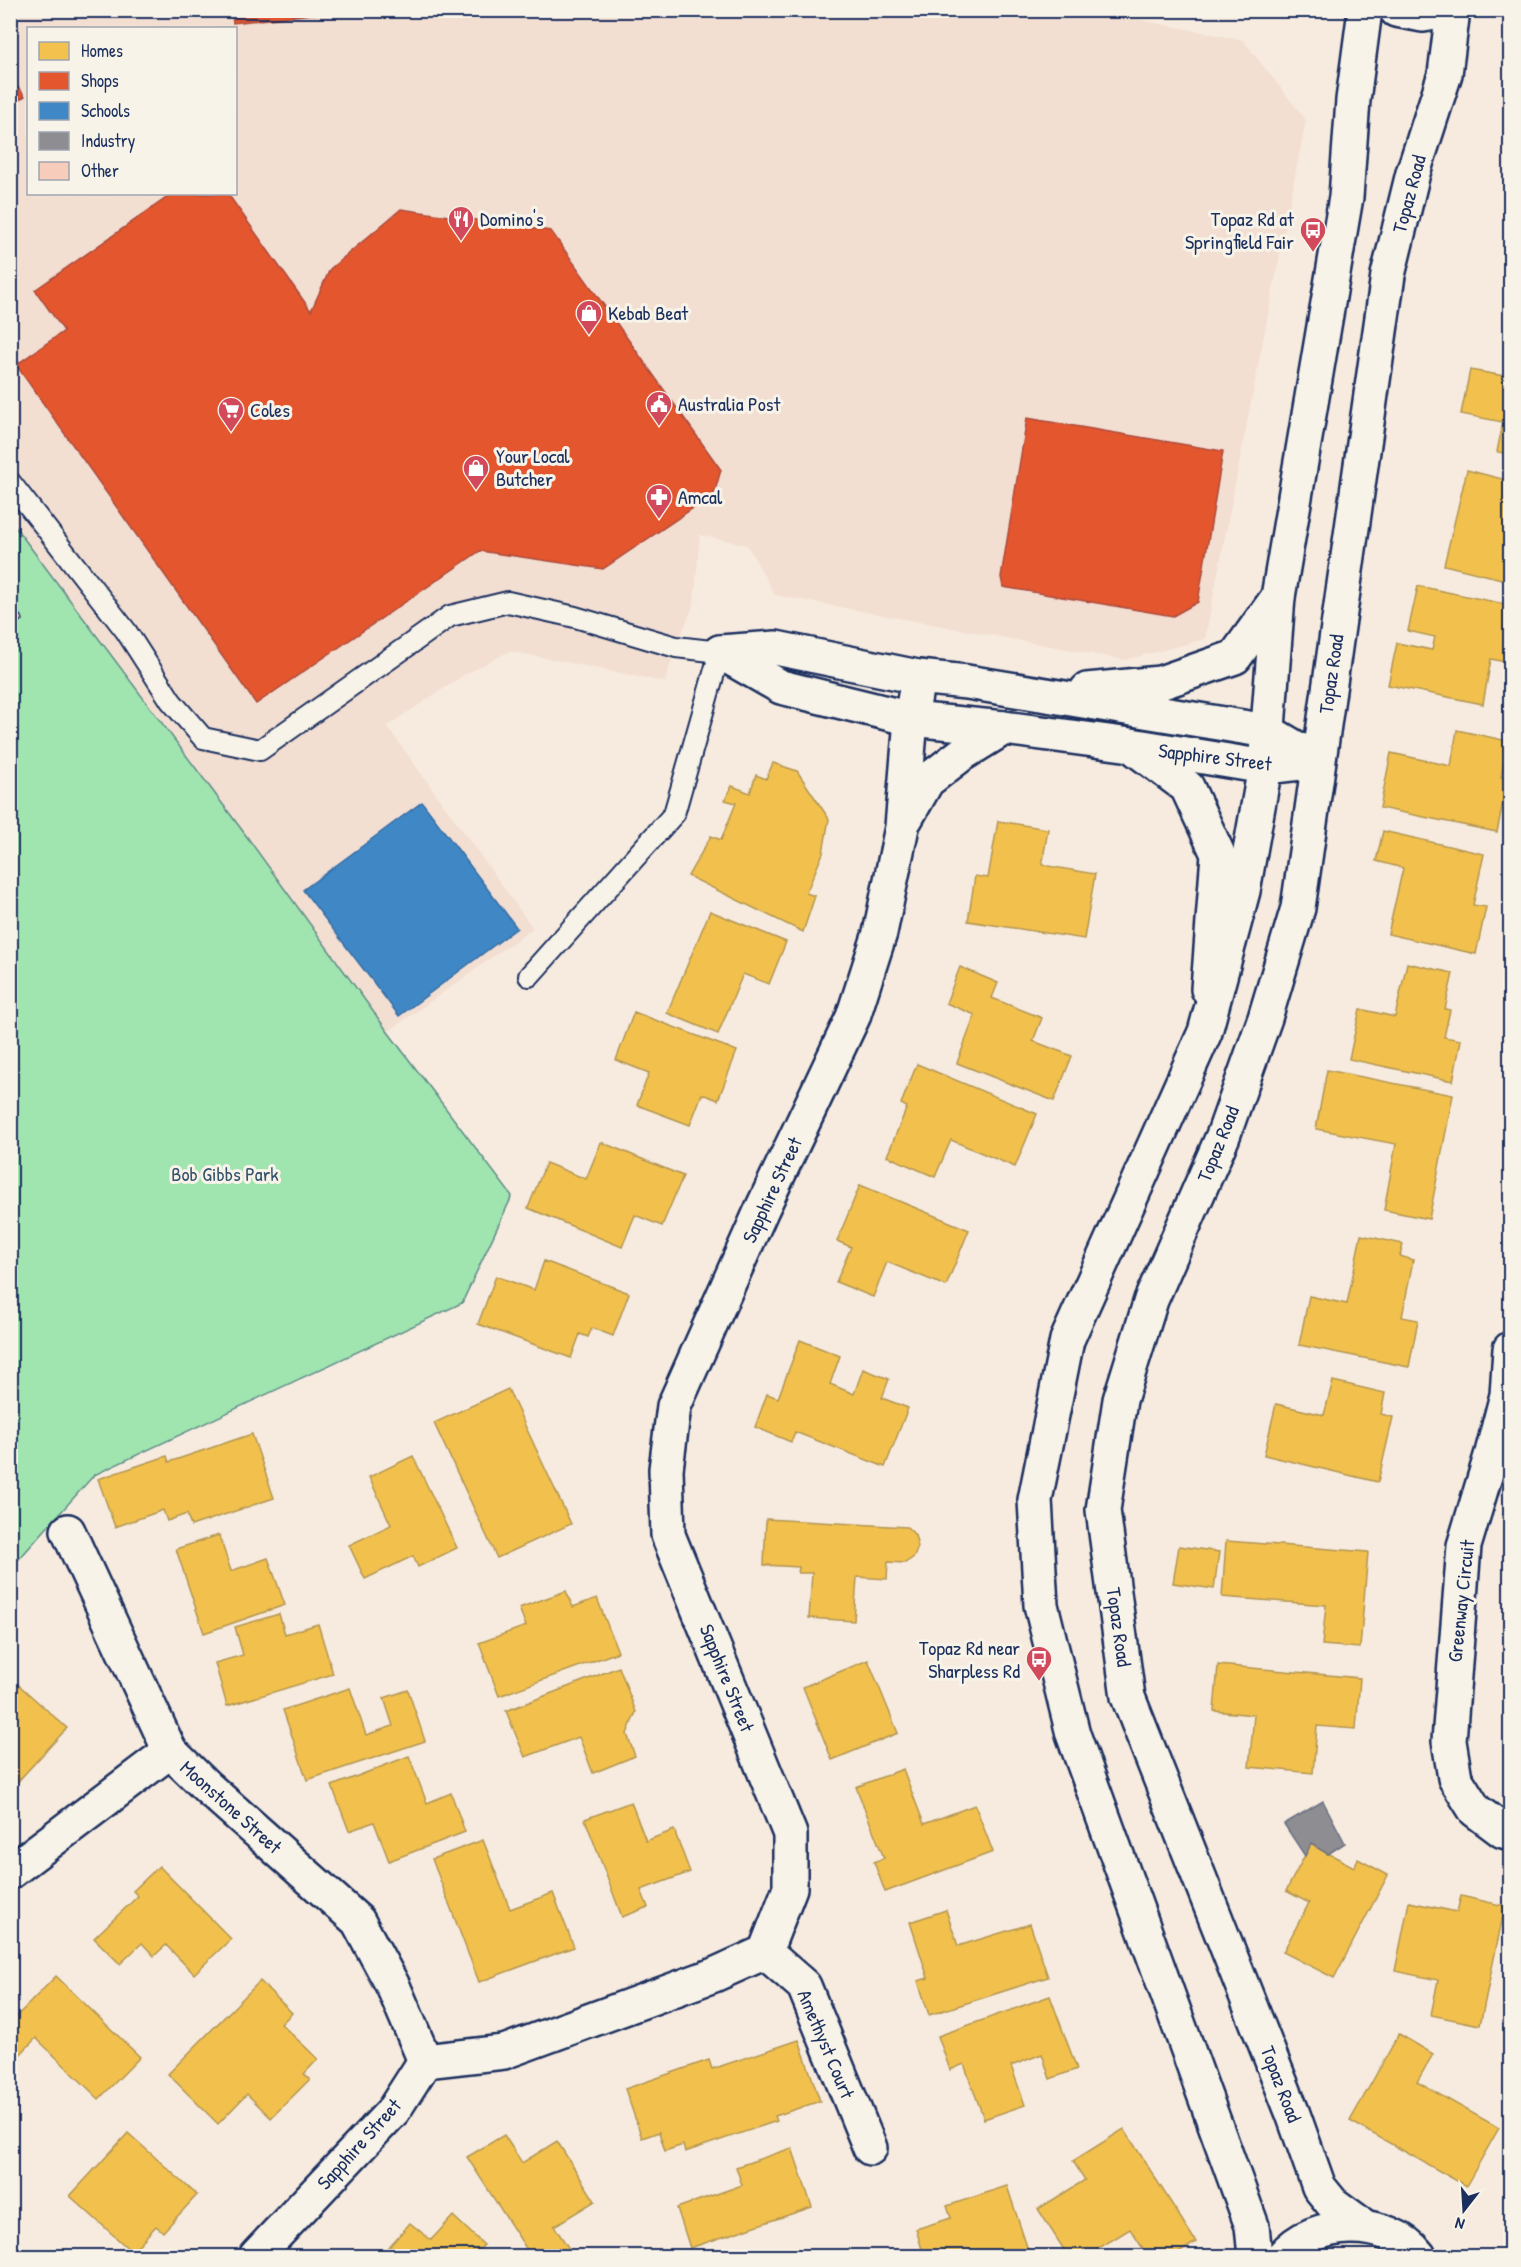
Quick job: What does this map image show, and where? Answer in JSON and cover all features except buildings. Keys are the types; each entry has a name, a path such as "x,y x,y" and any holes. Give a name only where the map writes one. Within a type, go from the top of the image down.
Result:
{"street":[{"path":"1255,2256 1252,2226 1073,1734 1041,1605 1035,1500 1067,1340 1205,1032 1243,891 1265,767 1278,597 1346,197 1353,100 1365,10"},
{"path":"1396,10 1423,15 1452,10"},
{"name":"Topaz Road","path":"1365,2227 1332,2203 1319,2187 1293,2114 1128,1697 1104,1510 1120,1400 1151,1300 1223,1136 1265,1018 1298,908 1388,275 1413,173 1445,74 1452,10"},
{"name":"Sapphire Street","path":"1040,693 1160,683 1234,657 1278,597"},
{"name":"Sapphire Street","path":"720,652 776,648 918,677 1040,693 1267,731 1318,761"},
{"name":"Sapphire Street","path":"720,652 781,687 911,718 1004,728 1265,767 1318,761"},
{"name":"Sapphire Street","path":"765,1952 790,1888 790,1834 668,1534 666,1468 674,1406 762,1209 853,1017 880,933 902,827 911,718 918,677"},
{"name":"Sapphire Street","path":"902,827 927,781 962,754 1004,728"},
{"path":"1131,746 1187,787 1218,854 1205,1032"},
{"name":"Greenway Circuit","path":"1510,1349 1507,1395 1464,1546 1449,1741 1455,1778 1475,1810 1503,1831 1510,1833"},
{"name":"Moonstone Street","path":"68,1530 171,1751 207,1787 358,1921 393,1986 425,2061"},
{"path":"10,1872 171,1751"},
{"path":"425,2061 504,2052 714,1975 765,1952"},
{"name":"Amethyst Court","path":"765,1952 804,1986 870,2148"},
{"name":"Sapphire Street","path":"256,2256 393,2111 425,2061"},
{"path":"1283,2256 1308,2236 1336,2227 1365,2227 1392,2235 1423,2255"}],"lane":[{"path":"10,482 126,631 171,700 203,738 260,750 450,616 508,602 575,617 676,647 720,652 674,814 529,976"}],"shaded area":[{"path":"11,11 1094,11 1243,40 1306,120 1205,639 1125,660 775,595 747,545 700,535 694,604 676,647 665,682 510,651 464,675 387,726 533,928 388,1032 165,725 11,520"}],"green space":[{"name":"Bob Gibbs Park","path":"10,520 512,1196 462,1303 94,1475 11,1568"}],"place":[{"name":"Domino's","path":"461,242"},
{"name":"Topaz Rd at Springfield Fair","path":"1313,253"},
{"name":"Kebab Beat","path":"589,336"},
{"name":"Australia Post","path":"659,427"},
{"name":"Coles","path":"231,433"},
{"name":"Your Local Butcher","path":"476,491"},
{"name":"Amcal","path":"659,520"},
{"name":"Topaz Rd near Sharpless Rd","path":"1039,1682"}]}
